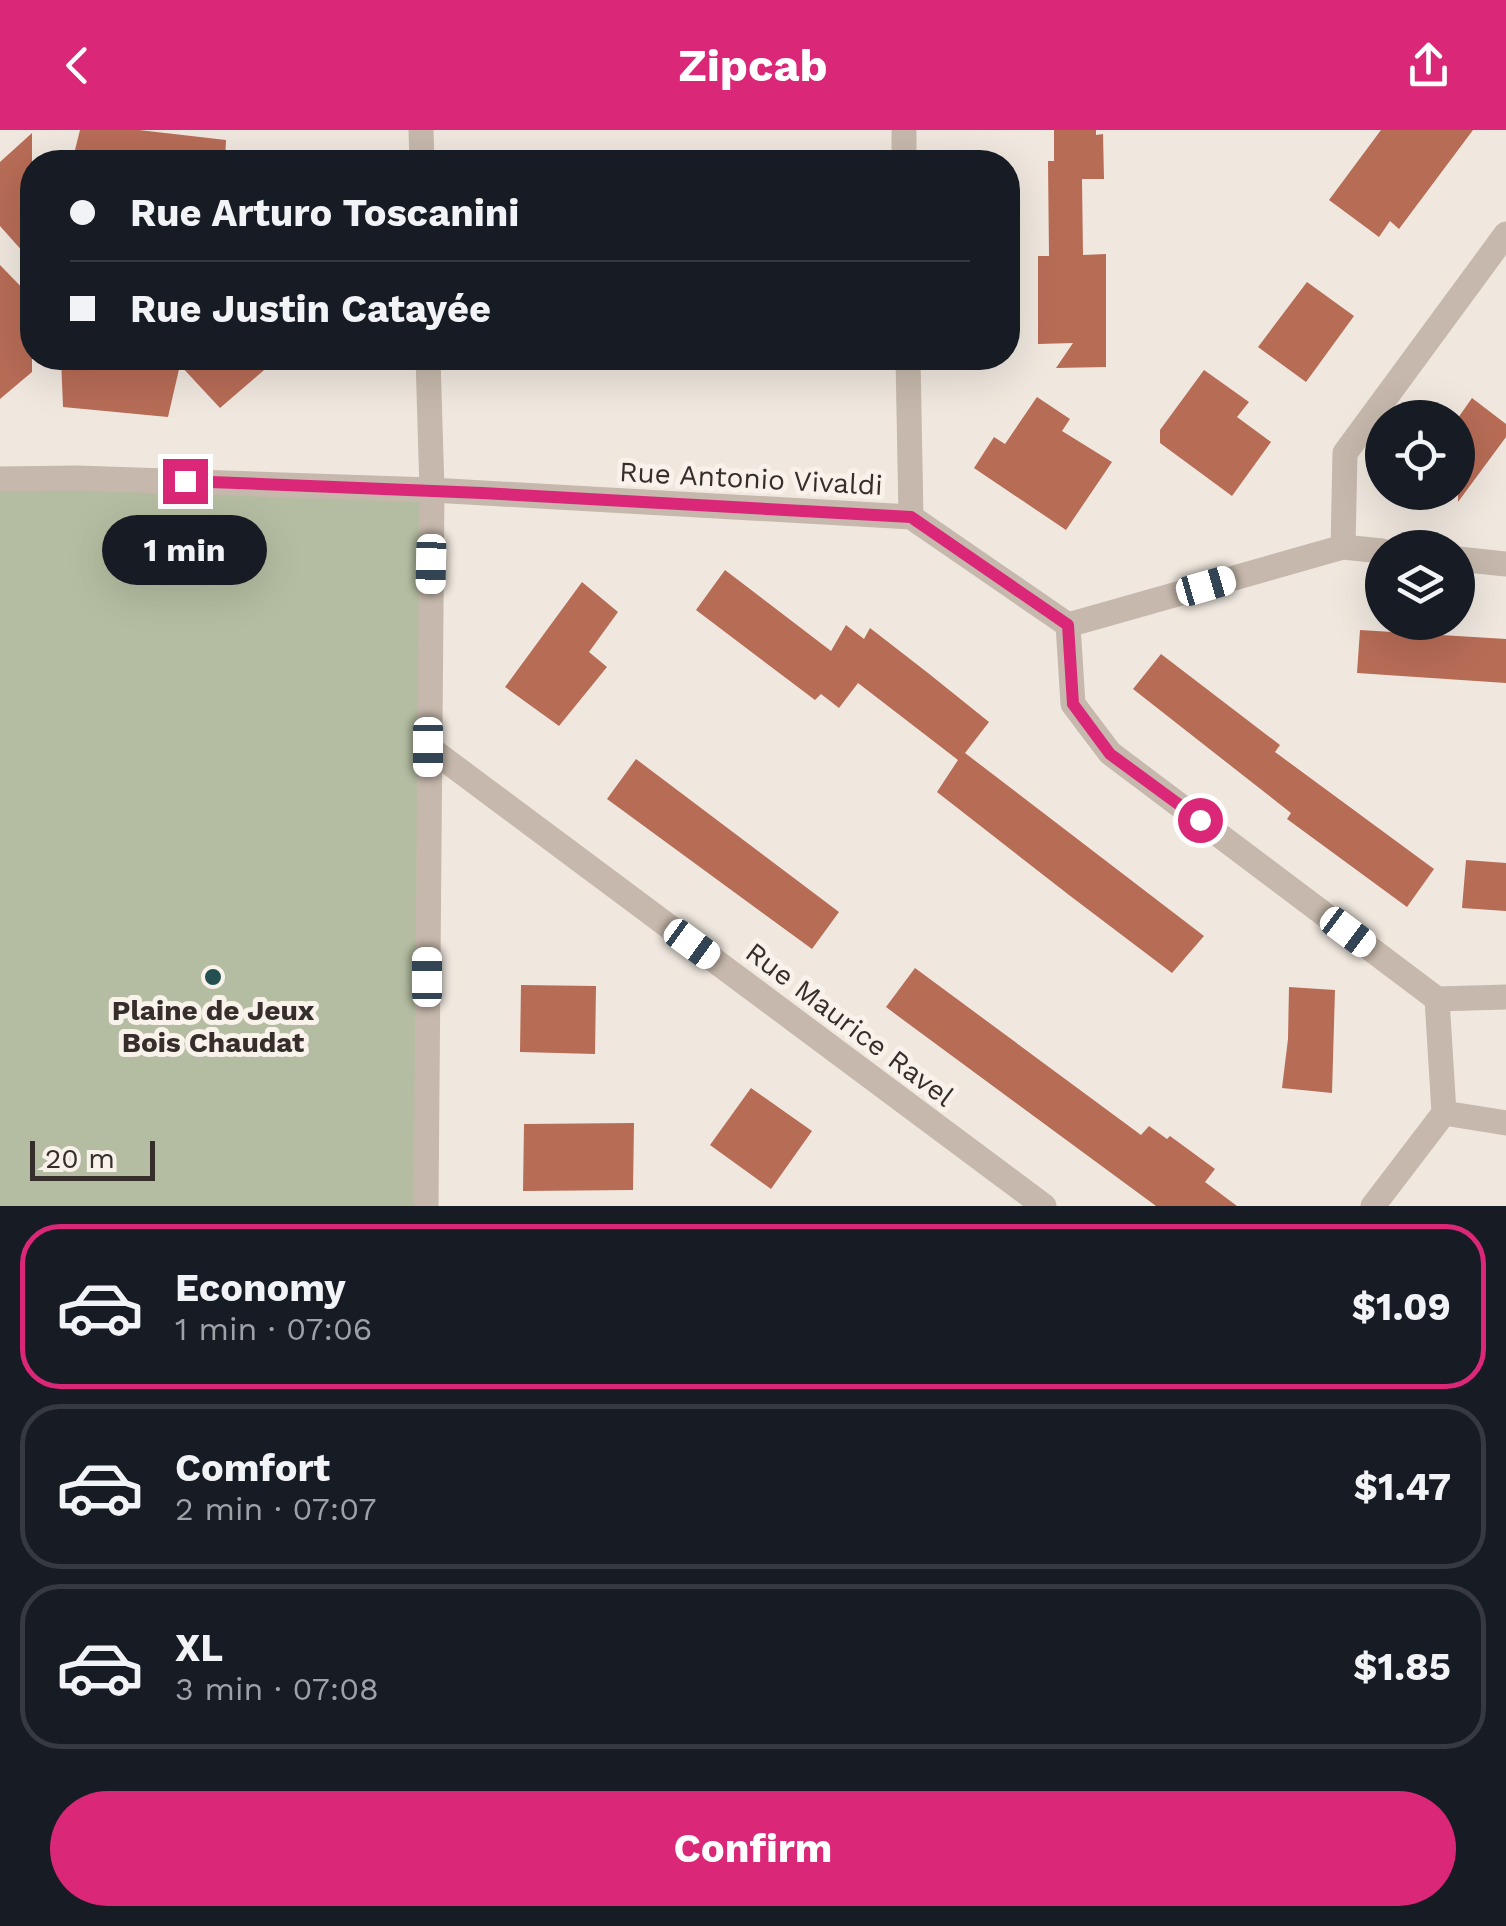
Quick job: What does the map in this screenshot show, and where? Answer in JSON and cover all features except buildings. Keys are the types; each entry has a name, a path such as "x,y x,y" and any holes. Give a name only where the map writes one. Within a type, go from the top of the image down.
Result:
{"street":[{"path":"1343,548 1345,453 1506,234"},
{"path":"426,1206 432,490 428,370"},
{"path":"908,370 911,517"},
{"name":"Rue Antonio Vivaldi","path":"0,478 432,490 911,517 1068,625"},
{"path":"1365,550 1343,548 1068,625 1073,704 1110,754 1437,998 1506,997"},
{"path":"1475,561 1506,564"},
{"name":"Rue Maurice Ravel","path":"428,747 1044,1206"},
{"path":"1373,1206 1444,1113 1437,998"},
{"path":"1444,1113 1506,1123"}],"green space":[{"name":"Plaine de Jeux Bois Chaudat","path":"0,479 432,490 426,1206 0,1206"}],"place":[{"name":"Plaine de Jeux Bois Chaudat","path":"213,977"}],"route":[{"path":"185,481 911,517 1068,625 1073,704 1110,754 1200,820"}]}
